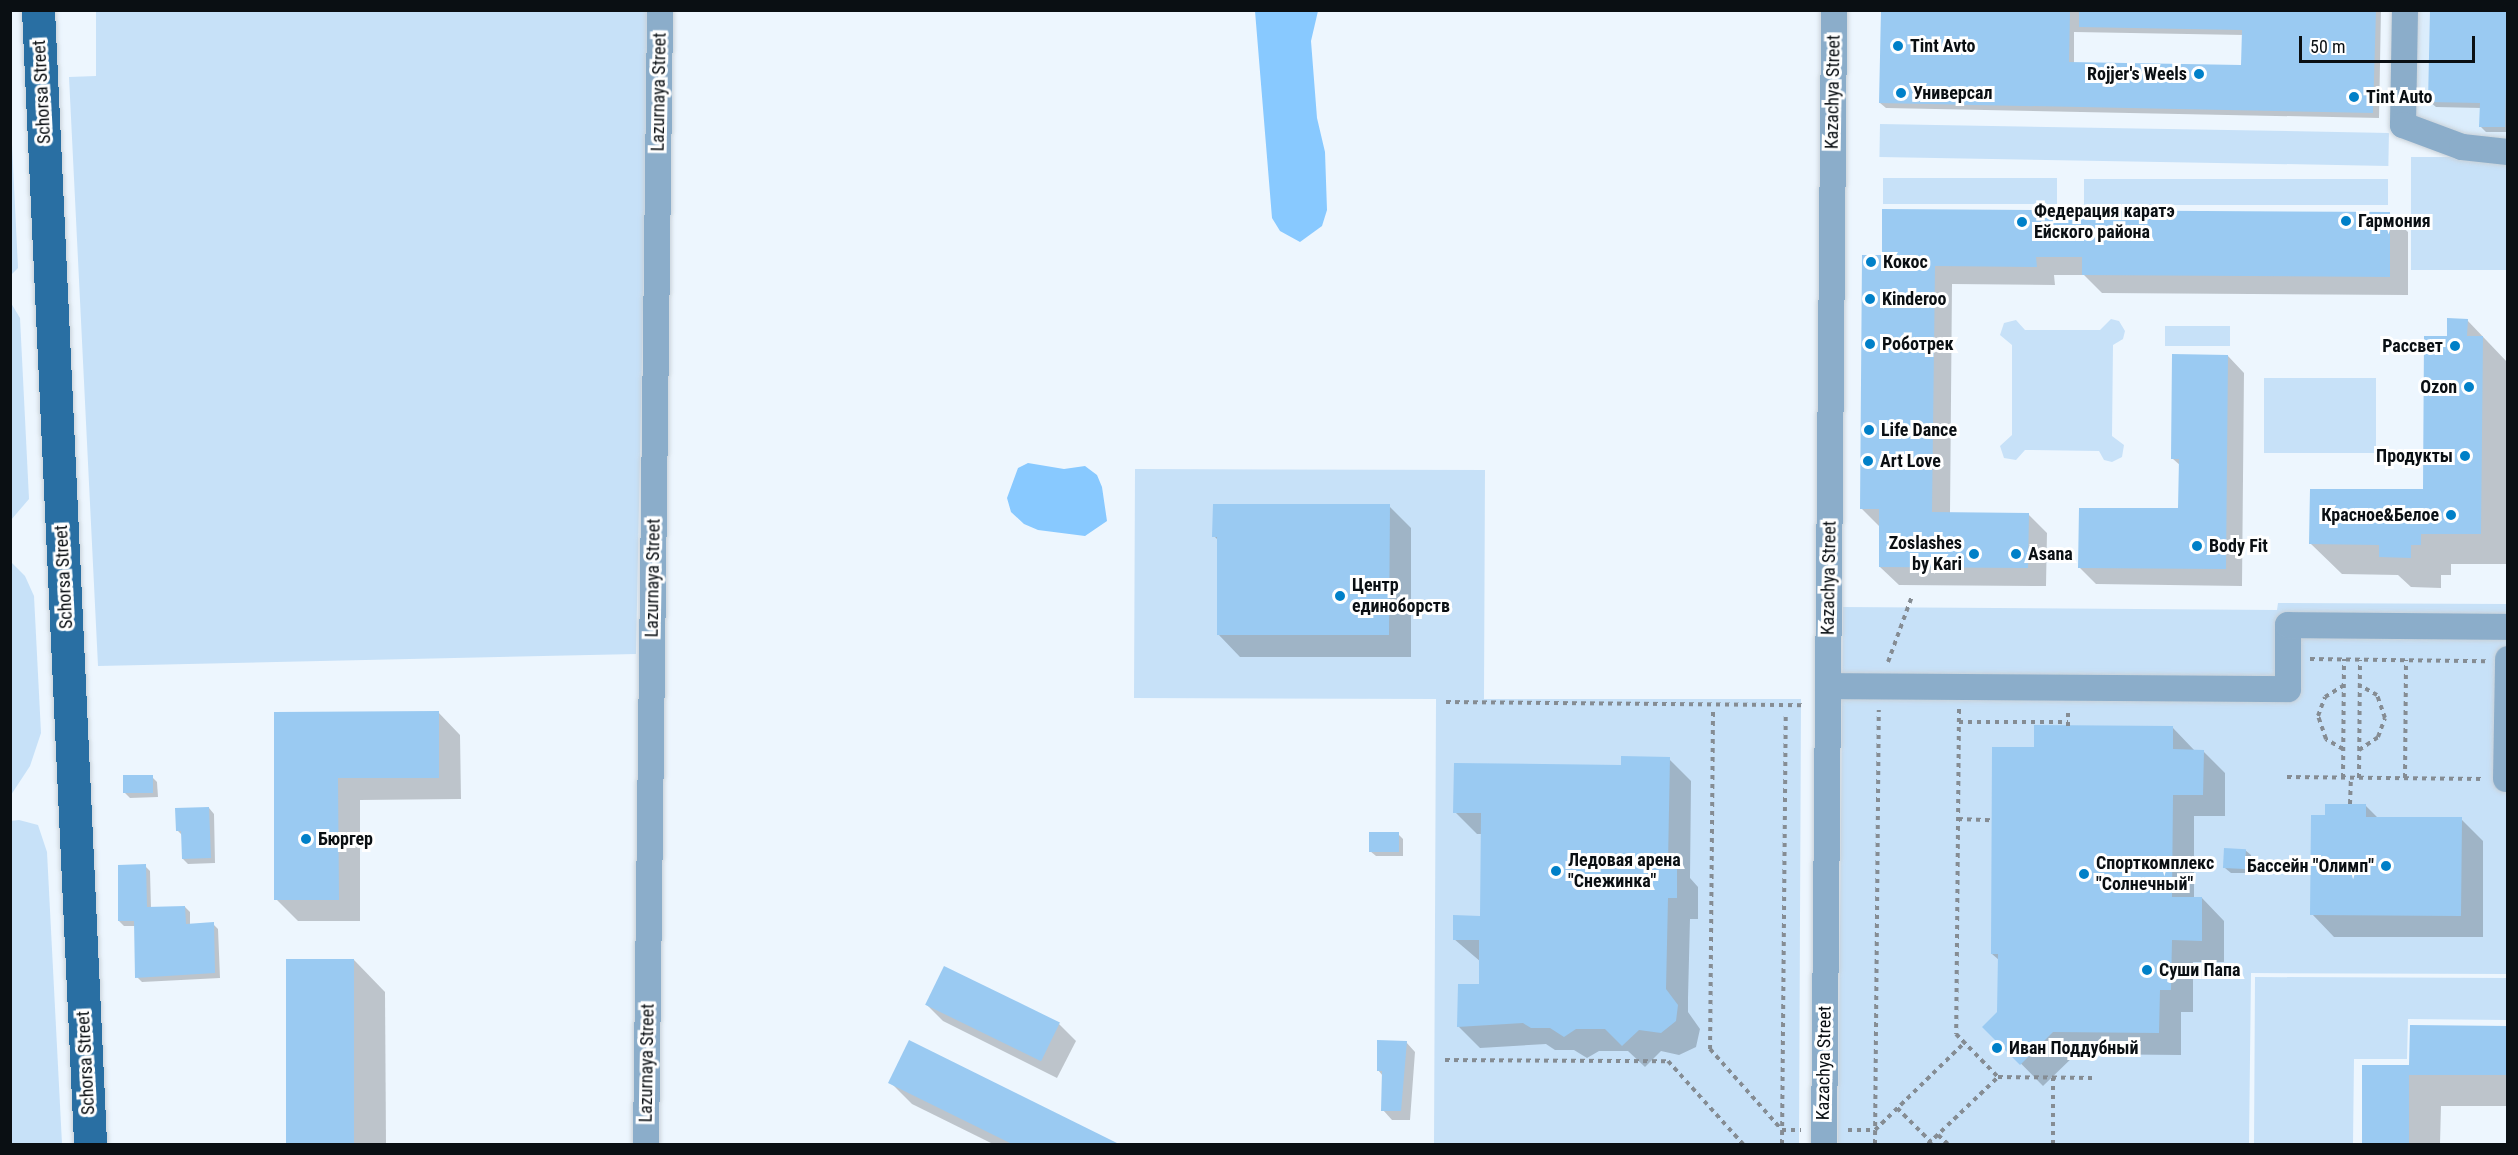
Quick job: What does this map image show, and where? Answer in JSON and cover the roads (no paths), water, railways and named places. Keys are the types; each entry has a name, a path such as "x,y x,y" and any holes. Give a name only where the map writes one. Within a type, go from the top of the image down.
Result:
{"main road":[{"name":"Schorsa Street","path":"38,10 90,1144"}],"street":[{"name":"Lazurnaya Street","path":"646,1144 660,10"},
{"name":"Kazachya Street","path":"1824,1144 1834,10"},
{"path":"2405,10 2403,125 2462,147 2508,152"},
{"path":"1828,696 1879,687 2288,689 2288,626 2508,627"},
{"path":"2506,779 2507,660"}],"place":[{"name":"Tint Avto","path":"1898,46"},
{"name":"Rojjer's Weels","path":"2199,74"},
{"name":"Универсал","path":"1901,93"},
{"name":"Tint Auto","path":"2354,97"},
{"name":"Гармония","path":"2346,221"},
{"name":"Федерация каратэ Ейского района","path":"2022,222"},
{"name":"Кокос","path":"1871,262"},
{"name":"Kinderoo","path":"1870,299"},
{"name":"Роботрек","path":"1870,344"},
{"name":"Рассвет","path":"2455,346"},
{"name":"Ozon","path":"2469,387"},
{"name":"Life Dance","path":"1869,430"},
{"name":"Продукты","path":"2465,456"},
{"name":"Art Love","path":"1868,461"},
{"name":"Красное&Белое","path":"2451,515"},
{"name":"Body Fit","path":"2197,546"},
{"name":"Zoslashes by Kari","path":"1974,554"},
{"name":"Asana","path":"2016,554"},
{"name":"Центр единоборств","path":"1340,596"},
{"name":"Бюргер","path":"306,839"},
{"name":"Бассейн \"Олимп\"","path":"2386,866"},
{"name":"Ледовая арена \"Снежинка\"","path":"1556,871"},
{"name":"Спорткомплекс \"Солнечный\"","path":"2084,874"},
{"name":"Суши Папа","path":"2147,970"},
{"name":"Иван Поддубный","path":"1997,1048"}]}
